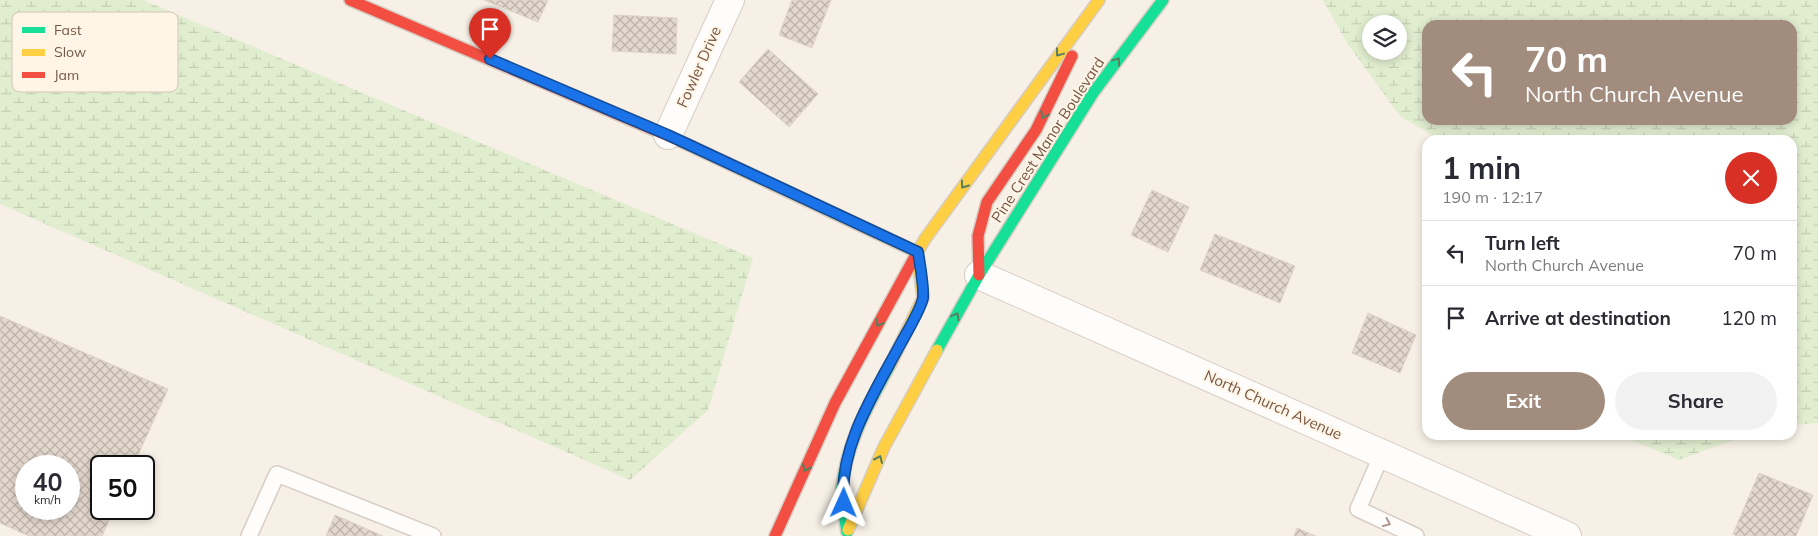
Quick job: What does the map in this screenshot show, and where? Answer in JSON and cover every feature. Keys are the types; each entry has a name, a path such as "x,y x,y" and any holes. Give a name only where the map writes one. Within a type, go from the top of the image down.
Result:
{"main road":[{"path":"350,0 367,3 668,135 918,252"},
{"name":"Pine Crest Manor Boulevard","path":"846,534 884,447 979,275 1093,93 1163,0"},
{"name":"Pine Crest Manor Boulevard","path":"979,275 978,236 987,202 1036,130 1068,66 1096,3"},
{"name":"Pine Crest Manor Boulevard","path":"775,536 835,403 925,239 1096,3"},
{"name":"Pine Crest Manor Boulevard","path":"846,534 842,488 848,455 864,413 909,329 923,298 918,252"}],"street":[{"name":"Fowler Drive","path":"668,135 730,0"},
{"name":"North Church Avenue","path":"979,275 1568,536"}],"lane":[{"path":"1382,454 1358,509 1416,536"},
{"path":"249,536 277,474 433,536"}],"green space":[{"path":"0,0 143,0 171,12 12,12 12,92 178,92 178,15 753,258 708,410 630,480 0,204"},
{"path":"1323,0 1818,0 1818,423 1797,425 1797,135 1432,135 1400,116 1347,43"},
{"path":"1631,440 1733,440 1679,460"}],"building":[{"path":"484,0 548,0 538,22"},
{"path":"792,0 831,0 812,48 779,35"},
{"path":"614,15 677,18 676,54 612,51"},
{"path":"768,49 818,94 789,127 739,82"},
{"path":"1152,190 1189,207 1168,252 1131,235"},
{"path":"1215,234 1295,266 1280,303 1200,270"},
{"path":"1368,313 1416,335 1400,373 1352,353"},
{"path":"0,316 168,389 138,455 90,455 90,520 109,520 102,536 29,536 0,523"},
{"path":"1759,473 1813,495 1796,536 1737,536 1733,534"},
{"path":"335,515 383,536 326,536"},
{"path":"1297,528 1316,536 1294,536"}],"traffic: fast":[{"path":"937,350 979,275 1093,93 1163,0"},
{"path":"847,532 842,486 849,454 860,423 890,365"}],"traffic: slow":[{"path":"918,251 1099,0"},
{"path":"680,141 917,252 923,298 890,365"},
{"path":"848,530 884,447 937,350"}],"traffic: jam":[{"path":"350,0 680,141"},
{"path":"979,275 978,236 987,202 1036,130 1072,56"},
{"path":"775,536 835,403 918,251"}],"route":[{"path":"490,59 668,135 918,252 923,298 909,329 864,413 848,455 842,488 844,503"}]}
